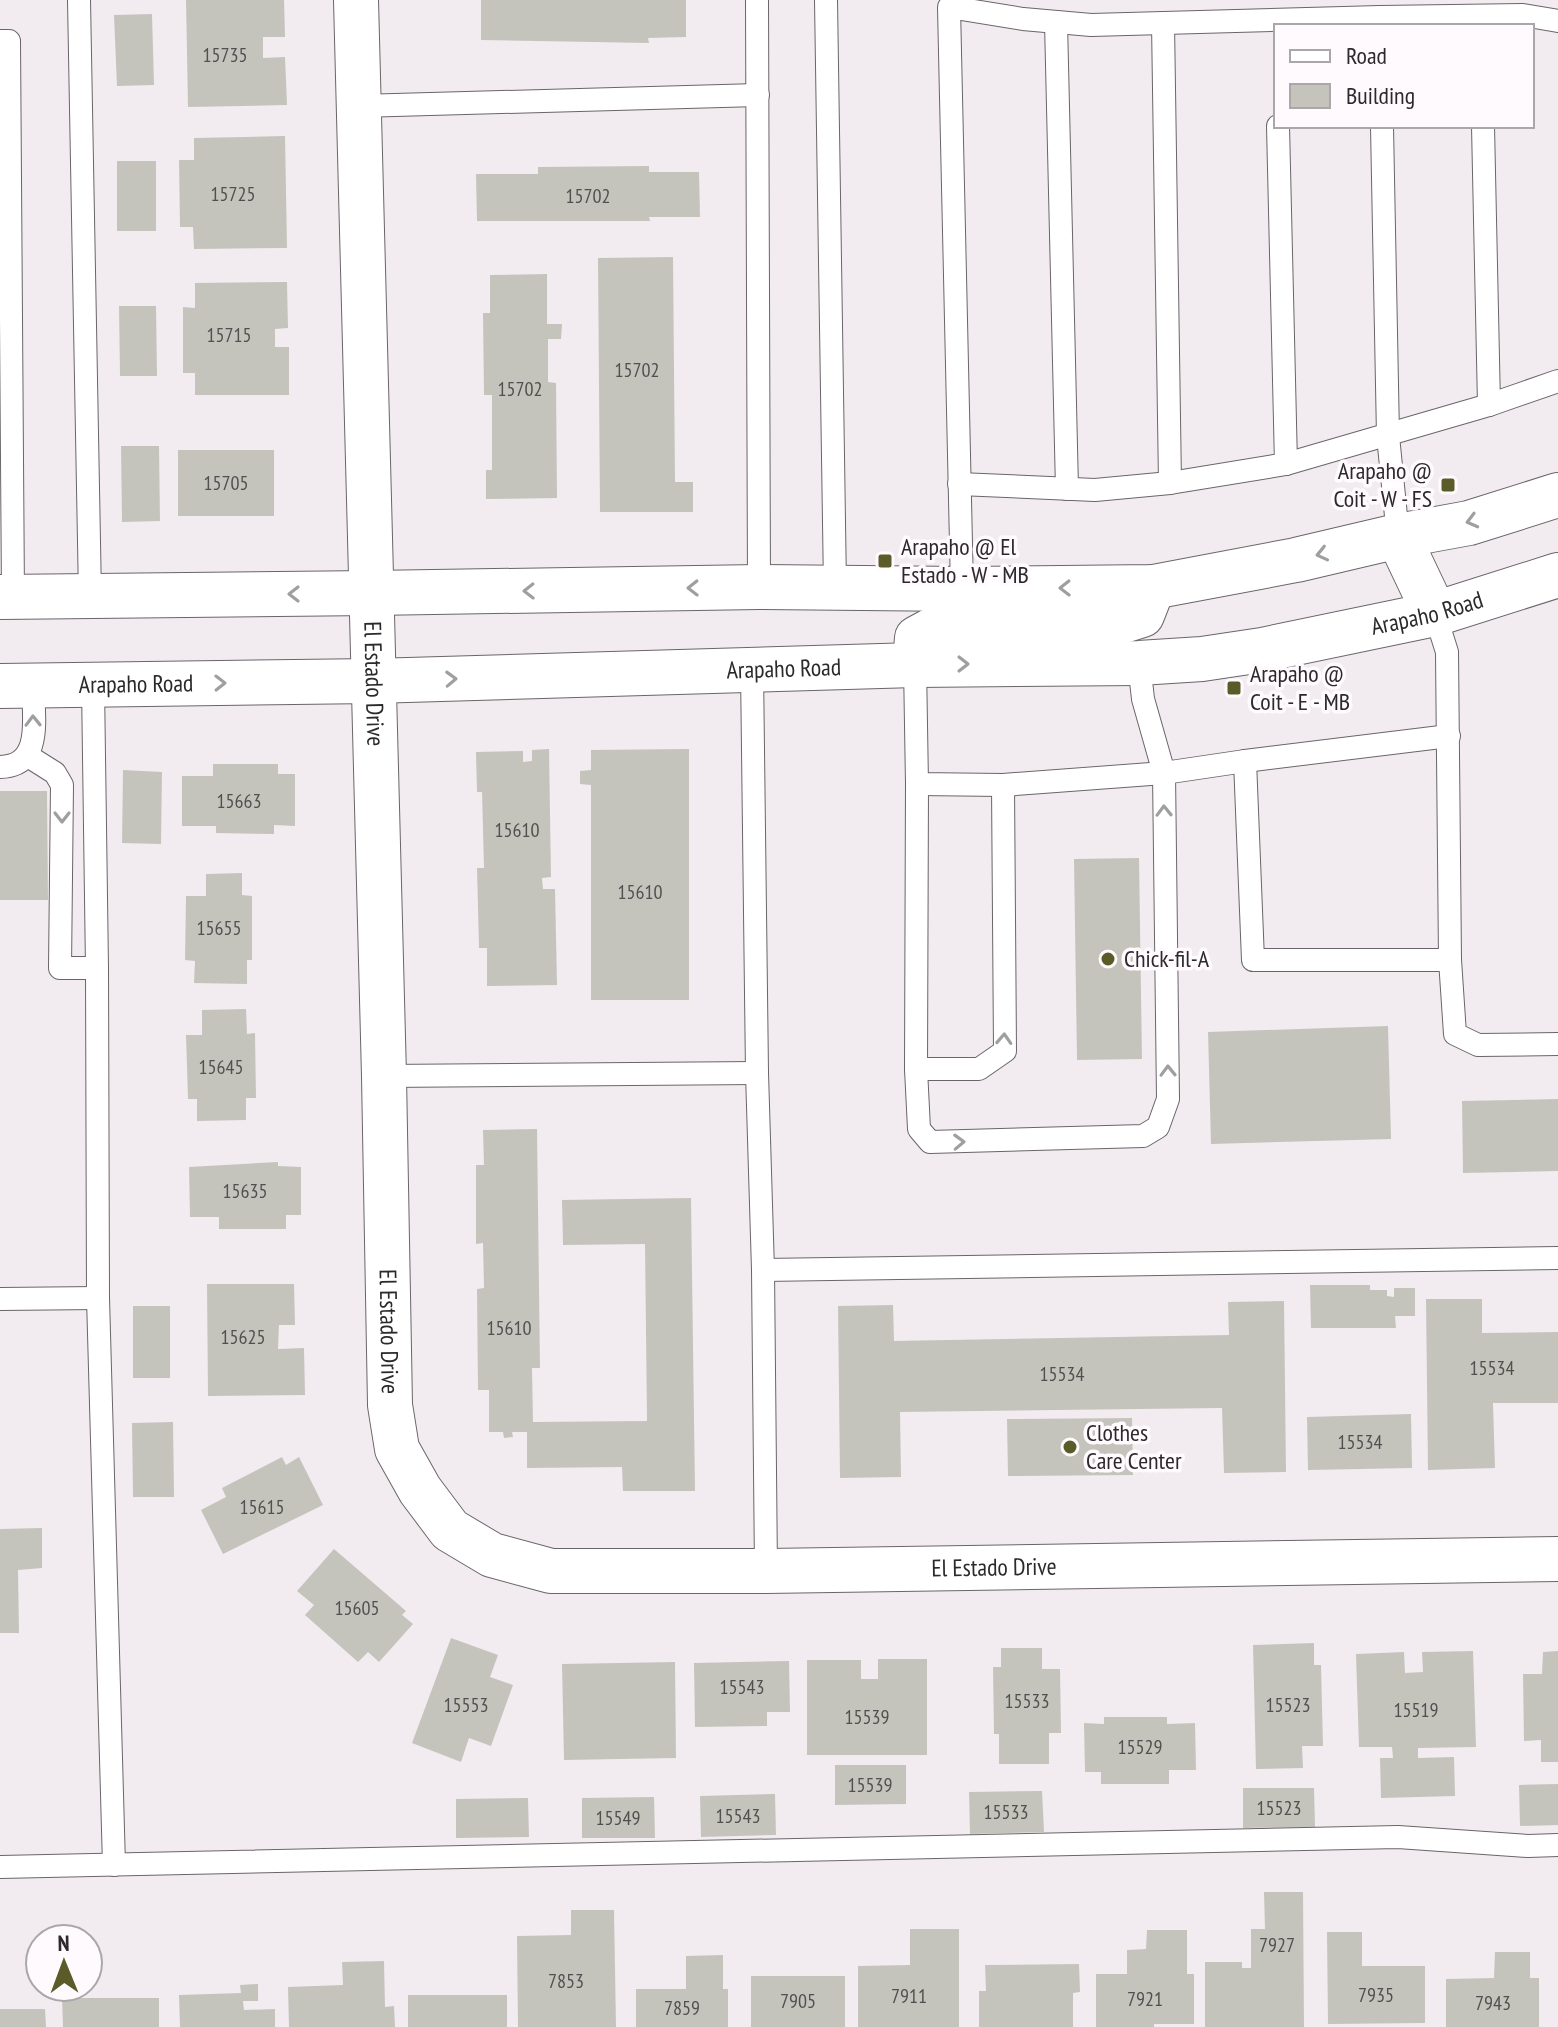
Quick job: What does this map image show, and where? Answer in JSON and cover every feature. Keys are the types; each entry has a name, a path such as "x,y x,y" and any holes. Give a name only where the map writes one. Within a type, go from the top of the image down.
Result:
{"main road":[{"name":"El Estado Drive","path":"356,0 390,1405 397,1449 420,1490 442,1520 450,1530 492,1555 551,1571 766,1571 1558,1559"},
{"path":"7,597 759,587 1153,587 1469,523 1558,495"},
{"path":"1398,536 1435,614"},
{"name":"Arapaho Road","path":"16,686 373,681 1202,659 1262,650 1435,614 1558,575"},
{"path":"915,665 917,638 930,631 947,627 1104,627 1142,615 1153,587"}],"lane":[{"path":"79,0 90,596"},
{"path":"757,0 759,587"},
{"path":"826,0 835,587"},
{"path":"962,589 949,7 1023,19 1091,25 1480,21 1523,15 1558,21"},
{"path":"1056,22 1067,489"},
{"path":"1163,23 1170,483"},
{"path":"0,41 9,41 7,597"},
{"path":"359,106 758,95"},
{"path":"1278,128 1286,464"},
{"path":"1382,128 1388,436 1398,536"},
{"path":"1483,128 1489,405"},
{"path":"959,484 1095,490 1170,483 1286,464 1388,436 1558,381"},
{"path":"1435,614 1447,652 1450,960 1455,1034 1478,1045 1558,1044"},
{"path":"915,665 916,1069 919,1129 930,1142 1143,1136 1158,1127 1168,1099 1164,773 1143,699 1139,663"},
{"path":"752,669 766,1571"},
{"path":"93,685 98,1298 114,1865"},
{"path":"0,767 18,763 28,756 34,736 16,686"},
{"path":"917,784 1003,785 1164,773 1449,736"},
{"path":"28,756 55,773 62,785 60,968 97,968"},
{"path":"1245,761 1253,960 1450,960"},
{"path":"916,1069 979,1069 1005,1051 1003,785"},
{"path":"384,1076 757,1073"},
{"path":"763,1270 1558,1258"},
{"path":"0,1299 98,1298"},
{"path":"0,1867 1382,1837 1558,1845"}],"building":[{"path":"186,0 284,0 285,37 263,37 263,58 285,57 287,105 188,107"},
{"path":"481,0 686,0 686,37 648,38 649,43 481,40"},
{"path":"152,14 154,85 117,86 114,15"},
{"path":"285,136 287,248 194,249 193,227 180,227 179,160 194,160 194,138"},
{"path":"117,161 156,161 156,231 117,231"},
{"path":"649,166 649,172 699,172 700,217 649,217 650,221 477,221 476,174 538,174 538,167"},
{"path":"673,257 675,482 693,482 693,512 600,512 598,258"},
{"path":"547,274 547,324 562,324 561,339 548,339 548,382 556,383 557,498 486,499 486,470 492,470 492,395 484,395 483,313 490,313 490,275"},
{"path":"287,282 288,328 275,329 275,347 289,347 289,395 195,395 195,373 183,373 183,307 195,308 195,283"},
{"path":"119,306 156,306 157,376 120,376"},
{"path":"121,446 159,446 160,521 122,522"},
{"path":"178,450 274,450 274,516 178,516"},
{"path":"549,749 551,877 542,878 543,889 555,889 557,985 487,986 487,948 479,948 477,868 484,868 482,792 477,792 476,752 523,751 523,762 532,761 532,750"},
{"path":"689,749 689,1000 591,1000 591,785 580,784 580,771 591,770 591,750"},
{"path":"213,764 278,764 278,774 295,774 295,826 274,825 274,834 216,833 216,826 182,826 182,776 213,776"},
{"path":"123,770 162,772 161,844 122,843"},
{"path":"0,791 47,791 48,900 0,900"},
{"name":"Chick-fil-A","path":"1139,858 1142,1059 1077,1060 1074,859"},
{"path":"242,873 242,895 252,896 252,960 247,960 247,984 194,983 195,961 185,960 186,896 206,896 206,874"},
{"path":"246,1009 247,1034 255,1033 256,1098 246,1098 246,1120 197,1121 197,1099 188,1099 186,1035 202,1035 202,1010"},
{"path":"1388,1026 1391,1139 1211,1144 1208,1032"},
{"path":"1558,1099 1558,1171 1463,1173 1462,1101"},
{"path":"537,1129 540,1368 532,1368 533,1422 647,1421 645,1244 563,1245 562,1200 691,1198 695,1491 623,1491 622,1467 527,1468 527,1432 512,1432 513,1437 504,1438 503,1432 489,1432 489,1390 478,1390 477,1289 484,1288 483,1243 476,1244 476,1165 484,1165 483,1130"},
{"path":"278,1162 278,1166 301,1167 301,1215 286,1215 286,1229 219,1229 219,1217 190,1217 189,1167"},
{"path":"207,1284 294,1284 295,1325 279,1325 278,1349 304,1348 305,1395 208,1396"},
{"path":"1310,1285 1370,1285 1370,1290 1387,1290 1387,1296 1394,1297 1394,1288 1415,1288 1415,1316 1395,1316 1396,1328 1311,1328"},
{"path":"1426,1299 1482,1299 1482,1333 1558,1332 1558,1403 1493,1403 1495,1468 1428,1470"},
{"path":"1284,1301 1286,1472 1224,1473 1222,1408 900,1412 901,1477 840,1478 838,1306 893,1305 894,1341 1229,1335 1228,1302"},
{"path":"133,1306 170,1306 170,1378 133,1378"},
{"path":"1411,1414 1412,1468 1308,1470 1307,1417"},
{"name":"Clothes Care Center","path":"1132,1418 1133,1475 1008,1476 1007,1419"},
{"path":"173,1422 174,1497 133,1497 132,1423"},
{"path":"282,1457 286,1465 299,1457 323,1505 223,1554 201,1510 226,1497 222,1488"},
{"path":"42,1528 42,1568 18,1570 19,1633 0,1633 0,1529"},
{"path":"334,1549 406,1611 402,1615 413,1624 379,1662 368,1652 358,1662 305,1615 314,1605 297,1591"},
{"path":"451,1638 498,1655 490,1677 513,1685 491,1746 469,1738 461,1762 412,1743"},
{"path":"1314,1643 1314,1665 1321,1665 1323,1746 1302,1746 1303,1768 1256,1769 1253,1645"},
{"path":"1001,1648 1042,1648 1042,1669 1060,1669 1061,1733 1049,1733 1049,1764 999,1764 999,1734 994,1734 993,1667 1001,1667"},
{"path":"1473,1651 1476,1747 1418,1748 1418,1758 1454,1757 1455,1796 1381,1798 1380,1758 1393,1758 1392,1747 1359,1747 1356,1654 1404,1652 1405,1673 1423,1672 1422,1652"},
{"path":"1558,1651 1558,1762 1541,1762 1541,1740 1524,1741 1523,1674 1542,1674 1543,1652"},
{"path":"878,1659 927,1659 927,1755 807,1755 807,1660 861,1660 861,1679 878,1679"},
{"path":"789,1661 790,1712 767,1712 767,1726 695,1727 694,1663"},
{"path":"675,1662 676,1758 564,1760 562,1664"},
{"path":"1104,1717 1167,1717 1167,1724 1195,1723 1196,1770 1169,1770 1169,1784 1101,1784 1101,1772 1085,1772 1084,1723 1104,1724"},
{"path":"835,1765 906,1765 906,1804 835,1805"},
{"path":"1558,1784 1558,1825 1520,1826 1519,1785"},
{"path":"1243,1788 1314,1788 1315,1827 1243,1828"},
{"path":"1042,1791 1044,1832 970,1834 969,1792"},
{"path":"775,1794 776,1835 701,1837 700,1796"},
{"path":"654,1797 655,1838 582,1838 582,1798"},
{"path":"528,1798 529,1837 456,1838 456,1799"},
{"path":"1264,1892 1303,1892 1304,2027 1205,2027 1205,1962 1242,1962 1242,1968 1251,1968 1251,1929 1265,1929"},
{"path":"571,1910 614,1910 616,2027 518,2027 517,1936 571,1935"},
{"path":"910,1929 959,1929 959,2027 858,2027 858,1966 910,1965"},
{"path":"1147,1930 1187,1930 1187,1974 1194,1974 1194,2024 1096,2027 1096,1974 1127,1974 1127,1950 1146,1949"},
{"path":"1327,1932 1362,1932 1362,1966 1425,1966 1425,2023 1328,2024"},
{"path":"1495,1952 1530,1952 1530,1978 1539,1978 1539,2027 1446,2027 1446,1979 1494,1978"},
{"path":"723,1955 723,1989 728,1989 728,2027 636,2027 636,1989 686,1989 686,1956"},
{"path":"384,1961 385,2007 394,2006 395,2027 289,2027 288,1987 343,1985 342,1962"},
{"path":"1079,1964 1080,1992 1073,1993 1073,2027 979,2027 979,1991 986,1991 985,1965"},
{"path":"751,1976 845,1976 845,2027 751,2027"},
{"path":"258,1984 258,2001 243,2001 244,2010 275,2009 275,2027 180,2027 179,1995 241,1993 240,1985"},
{"path":"408,1995 507,1995 507,2027 408,2027"},
{"path":"104,1998 159,1998 159,2027 63,2027 62,2003 104,2003"},
{"path":"0,2009 45,2009 46,2027 0,2027"}],"place":[{"name":"Arapaho @ Coit - W - FS","path":"1448,485"},
{"name":"Arapaho @ El Estado - W - MB","path":"885,561"},
{"name":"Arapaho @ Coit - E - MB","path":"1234,688"},
{"name":"Chick-fil-A","path":"1108,959"},
{"name":"Clothes Care Center","path":"1070,1447"}]}
